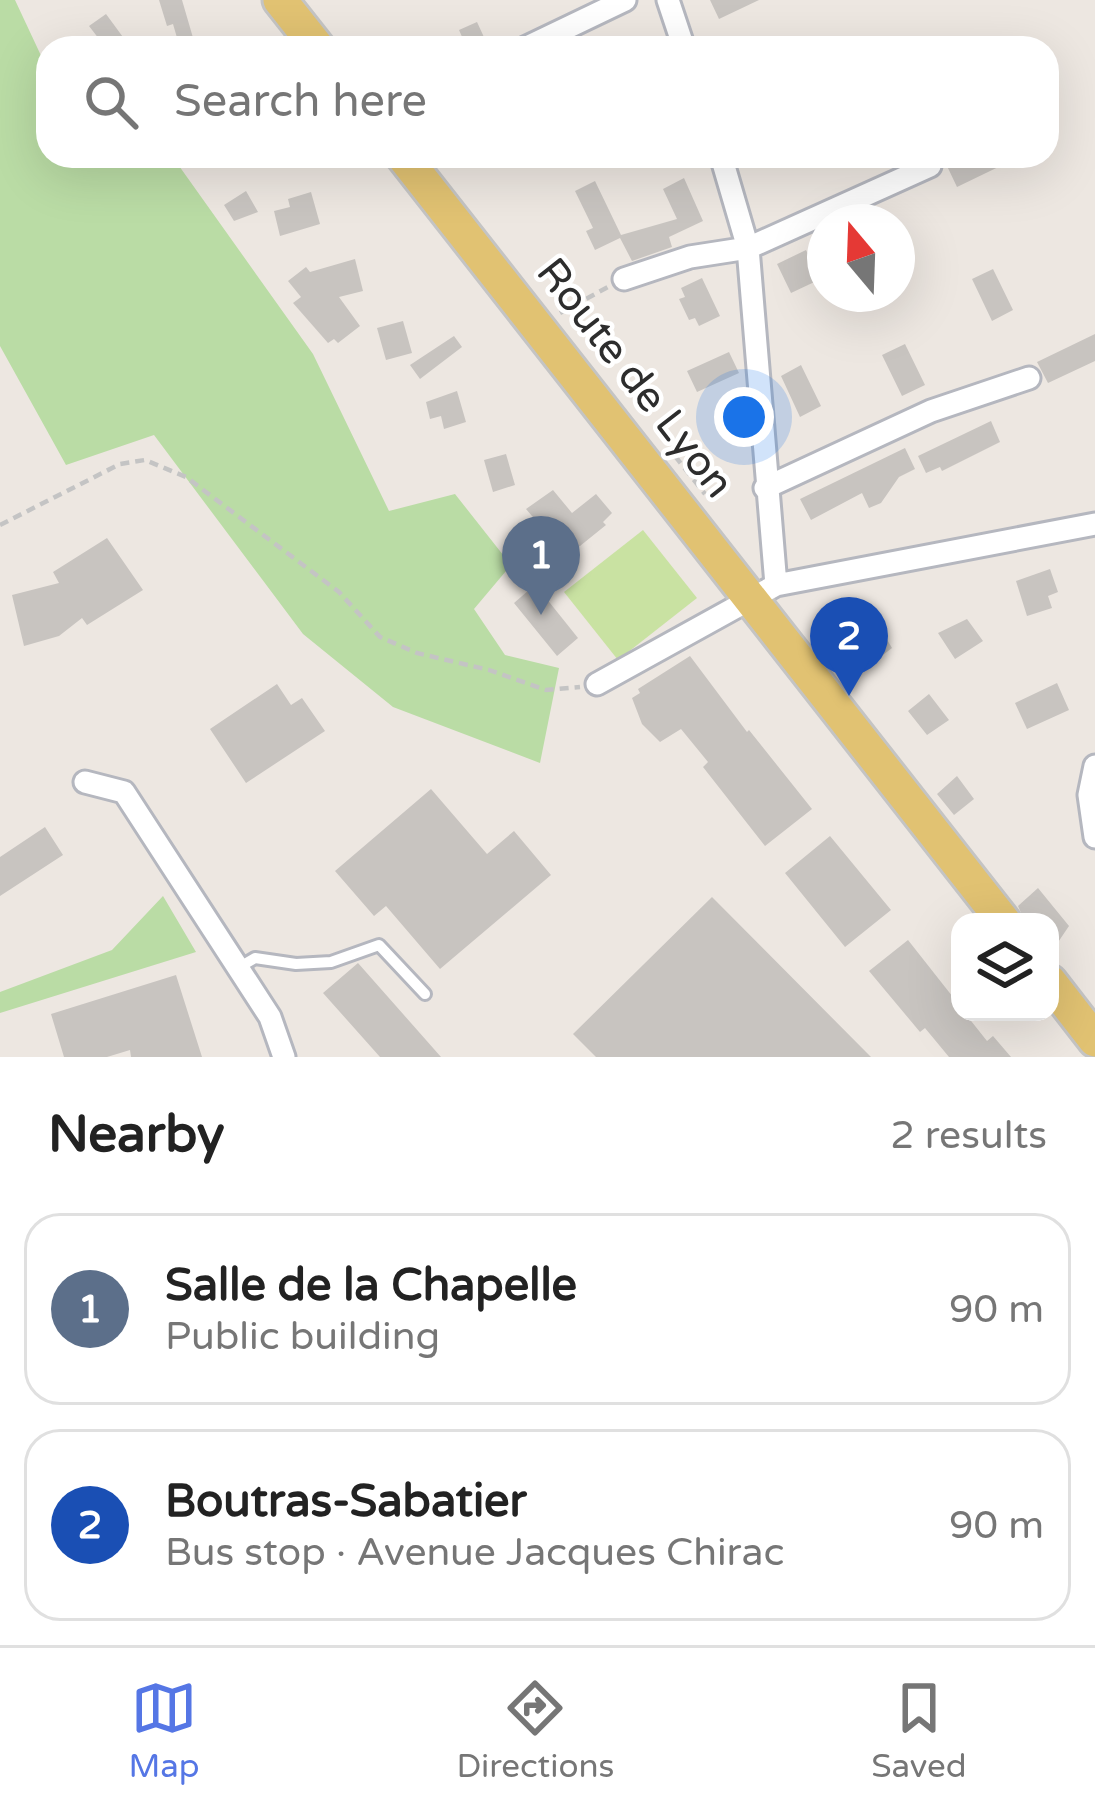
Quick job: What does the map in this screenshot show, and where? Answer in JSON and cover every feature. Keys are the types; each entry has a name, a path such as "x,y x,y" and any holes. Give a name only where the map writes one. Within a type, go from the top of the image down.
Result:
{"main road":[{"path":"280,0 308,36"},
{"name":"Route de Lyon","path":"413,168 762,592 997,913"},
{"path":"1059,994 1095,1040"}],"street":[{"path":"550,36 625,0"},
{"path":"668,0 680,36"},
{"path":"725,168 748,248 765,488 762,592"},
{"path":"624,279 690,257 748,248 926,168"},
{"path":"765,488 931,411 1029,378"},
{"path":"597,684 762,592 1095,524"},
{"path":"1095,766 1088,795 1095,837"},
{"path":"86,782 124,792 270,1017 284,1057"}],"lane":[{"path":"238,968 255,958 296,964 331,962 379,945 425,994"}],"path":[{"path":"560,313 624,279"},
{"path":"0,524 120,464 145,460 186,477 339,592 380,637 517,683 563,690"}],"green space":[{"path":"0,0 15,0 36,45 36,168 181,168 313,354 389,511 455,494 511,565 474,609 505,655 559,668 540,763 393,707 303,634 154,435 66,465 0,346"},
{"path":"643,530 697,598 618,660 564,592"},
{"path":"163,896 196,952 0,1013 0,992 112,950"}],"building":[{"path":"159,0 182,0 192,36 176,36 173,24 167,26"},
{"path":"710,0 759,0 719,19"},
{"path":"106,14 122,36 97,36 89,26"},
{"path":"477,22 483,36 462,36 459,30"},
{"path":"948,168 996,168 957,187"},
{"path":"684,178 703,221 669,237 672,247 632,261 620,238 595,250 586,231 593,228 575,191 595,181 621,235 677,219 663,189"},
{"path":"246,191 258,212 234,221 224,205"},
{"path":"311,192 320,224 280,236 274,211 290,207 288,199"},
{"path":"806,250 807,285 791,293 777,264"},
{"path":"355,259 363,291 339,297 360,326 338,343 334,339 328,343 293,303 301,297 288,281 306,267 310,272"},
{"path":"993,269 1013,310 992,321 972,279"},
{"path":"702,278 720,316 699,326 695,318 689,320 679,299 685,297 681,288"},
{"path":"403,321 412,353 386,360 377,328"},
{"path":"1095,334 1095,361 1048,383 1037,362"},
{"path":"454,336 462,347 420,379 410,365"},
{"path":"905,344 925,385 902,396 882,355"},
{"path":"729,352 739,373 697,392 687,371"},
{"path":"801,365 821,406 800,417 781,376"},
{"path":"457,391 466,422 444,429 441,416 430,419 426,402"},
{"path":"991,421 1000,442 942,471 940,467 926,473 918,456"},
{"path":"905,448 915,469 899,477 881,503 869,508 862,493 811,520 800,499"},
{"path":"506,454 515,485 493,492 484,460"},
{"path":"553,490 572,513 596,494 612,513 603,522 606,525 554,567 537,545 549,536 526,509"},
{"path":"107,538 143,590 87,625 82,618 59,636 24,646 12,595 59,583 53,572"},
{"path":"1050,569 1058,592 1048,596 1052,608 1027,616 1016,581"},
{"path":"529,590 536,597 542,593 578,638 557,656 514,603"},
{"path":"873,616 892,648 875,661 853,632"},
{"path":"967,619 983,641 955,659 938,633"},
{"path":"690,656 812,809 765,846 703,767 708,762 681,729 660,742 642,724 632,698 640,693 638,689"},
{"path":"1057,683 1069,710 1027,729 1015,703"},
{"path":"277,684 291,705 302,698 325,731 246,783 210,729"},
{"path":"929,694 949,720 927,735 908,711"},
{"path":"957,776 974,799 954,815 937,794"},
{"path":"431,789 487,854 514,831 551,875 440,969 386,906 374,916 335,871"},
{"path":"45,827 63,855 0,896 0,857"},
{"path":"830,836 891,910 845,947 785,873"},
{"path":"1038,888 1058,913 1021,913 1018,906"},
{"path":"712,897 871,1057 596,1057 573,1034"},
{"path":"1059,914 1069,926 1059,941"},
{"path":"908,940 951,995 951,1021 971,1021 987,1041 993,1036 1011,1057 949,1057 925,1028 920,1032 869,971"},
{"path":"358,963 441,1057 380,1057 323,993"},
{"path":"176,975 202,1057 131,1057 130,1050 107,1057 64,1057 51,1014"}],"place":[{"name":"Salle de la Chapelle","path":"541,615"},
{"name":"Boutras-Sabatier","path":"849,696"}]}
